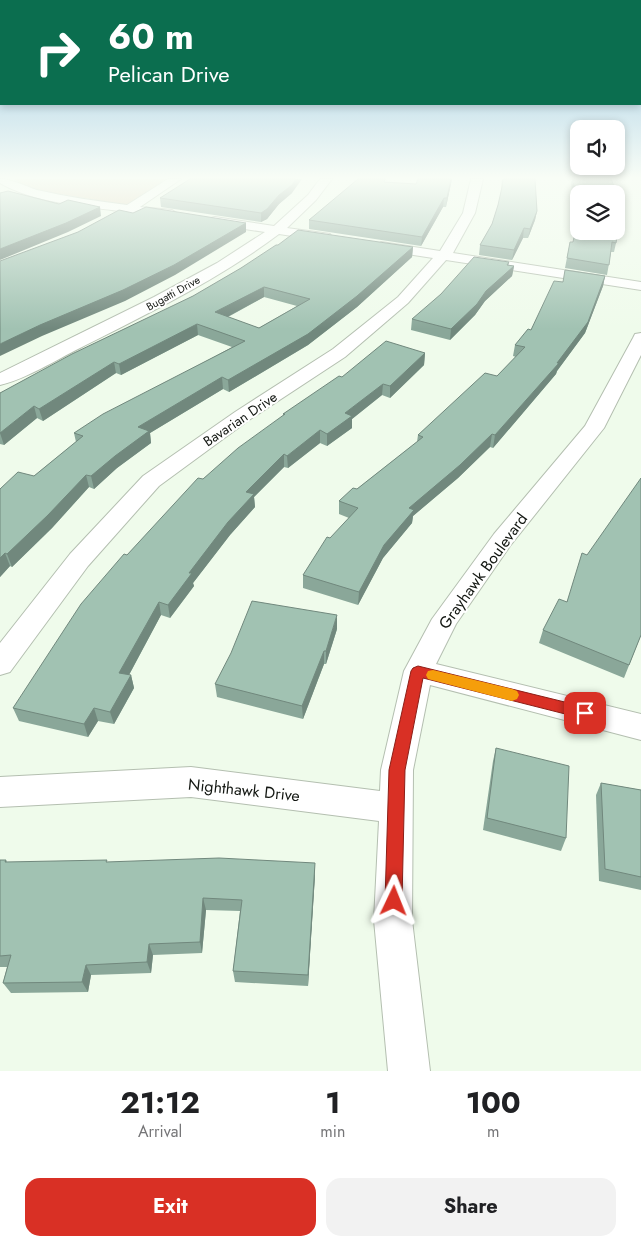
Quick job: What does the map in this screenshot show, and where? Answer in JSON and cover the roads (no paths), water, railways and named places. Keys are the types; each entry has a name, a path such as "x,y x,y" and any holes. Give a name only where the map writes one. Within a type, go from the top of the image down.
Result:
{"street":[{"path":"270,229 340,240"},
{"name":"Bavarian Drive","path":"0,664 80,560 152,480 242,416 339,354 403,300 449,249 460,229"},
{"name":"Bugatti Drive","path":"0,380 111,328 256,245 277,230"},
{"path":"367,244 641,286"},
{"name":"Grayhawk Boulevard","path":"409,1071 393,920 397,770 418,671 445,619 502,540 594,428 641,338"},
{"path":"418,671 641,727"},
{"name":"Nighthawk Drive","path":"0,792 191,782 397,808"}]}
